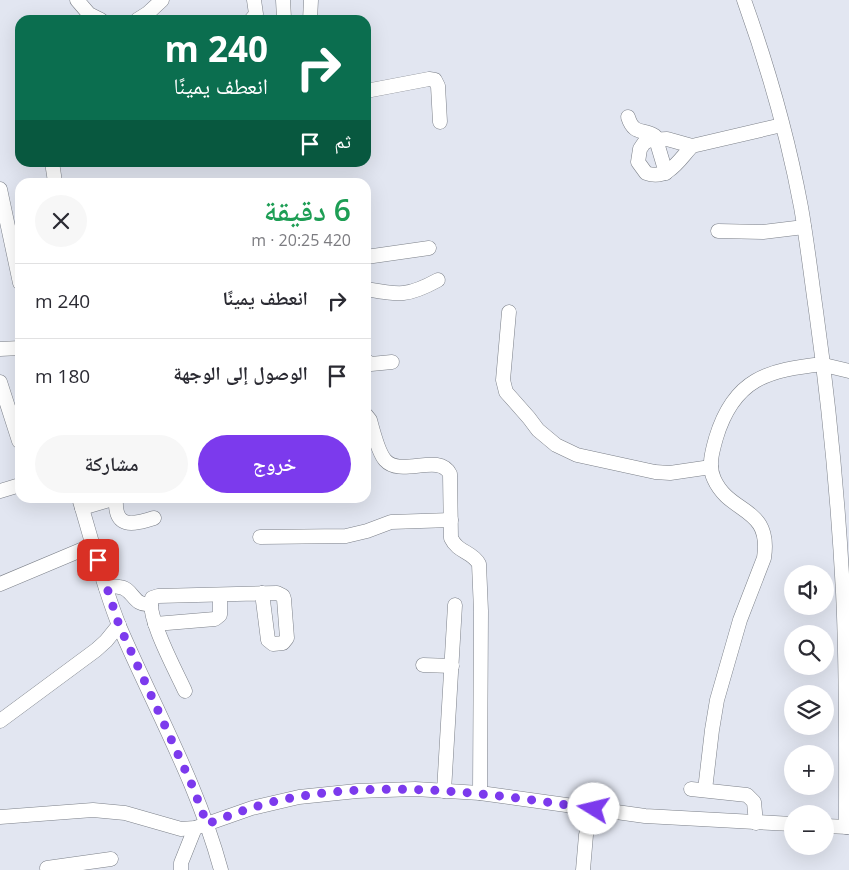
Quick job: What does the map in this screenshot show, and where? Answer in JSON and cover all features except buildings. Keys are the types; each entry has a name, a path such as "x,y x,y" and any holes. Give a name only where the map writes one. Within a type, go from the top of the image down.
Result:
{"street":[{"path":"77,0 91,15"},
{"path":"145,15 162,0"},
{"path":"254,0 255,15"},
{"path":"283,0 284,15"},
{"path":"310,15 311,0"},
{"path":"744,0 772,86 801,207 824,364 836,477 843,593 847,710 848,827 834,826"},
{"path":"371,90 428,79 435,80 438,86 440,122"},
{"path":"628,117 634,129 653,134 657,139 666,173"},
{"path":"692,146 677,164 666,173 659,175 646,173 638,162 640,148 644,143 657,139 666,139 692,146 782,124"},
{"path":"0,189 14,234"},
{"path":"718,231 762,232 804,227"},
{"path":"371,256 429,248"},
{"path":"371,290 398,294 418,290 438,280"},
{"path":"508,312 503,380 506,392 538,430 551,442 577,455 655,472 670,473 711,467"},
{"path":"0,349 15,348"},
{"path":"371,363 392,362"},
{"path":"756,822 754,802 747,794 698,790 717,700 740,620 764,558 766,544 763,530 756,518 729,499 720,490 714,479 711,467 712,455 718,431 732,403 754,381 783,369 824,364 849,371"},
{"path":"0,382 15,428"},
{"path":"371,423 383,458 389,464 396,467 439,465 448,469 450,474 451,538 454,546 475,558 479,564 481,611 480,793"},
{"path":"0,491 15,486"},
{"path":"81,503 119,625 192,785 201,826 221,870"},
{"path":"116,503 116,510 123,521 129,524 154,518"},
{"path":"260,538 346,536 391,522 450,520"},
{"path":"0,584 93,545"},
{"path":"106,588 119,586 124,588 137,602 146,605 151,604"},
{"path":"185,691 155,624 150,601 154,596 262,593"},
{"path":"155,624 215,619 220,615 220,594"},
{"path":"444,791 455,605"},
{"path":"0,721 96,650 119,625"},
{"path":"423,665 452,666"},
{"path":"0,818 93,810 125,813 181,828 201,826 252,808 308,796 386,789 480,793 645,816 784,824"},
{"path":"583,870 586,835 594,809"},
{"path":"181,870 181,863 201,826"},
{"path":"52,868 104,863"}],"route":[{"path":"98,560 119,625 192,785 207,824 275,801 357,790 415,789 480,793 594,809"}]}
